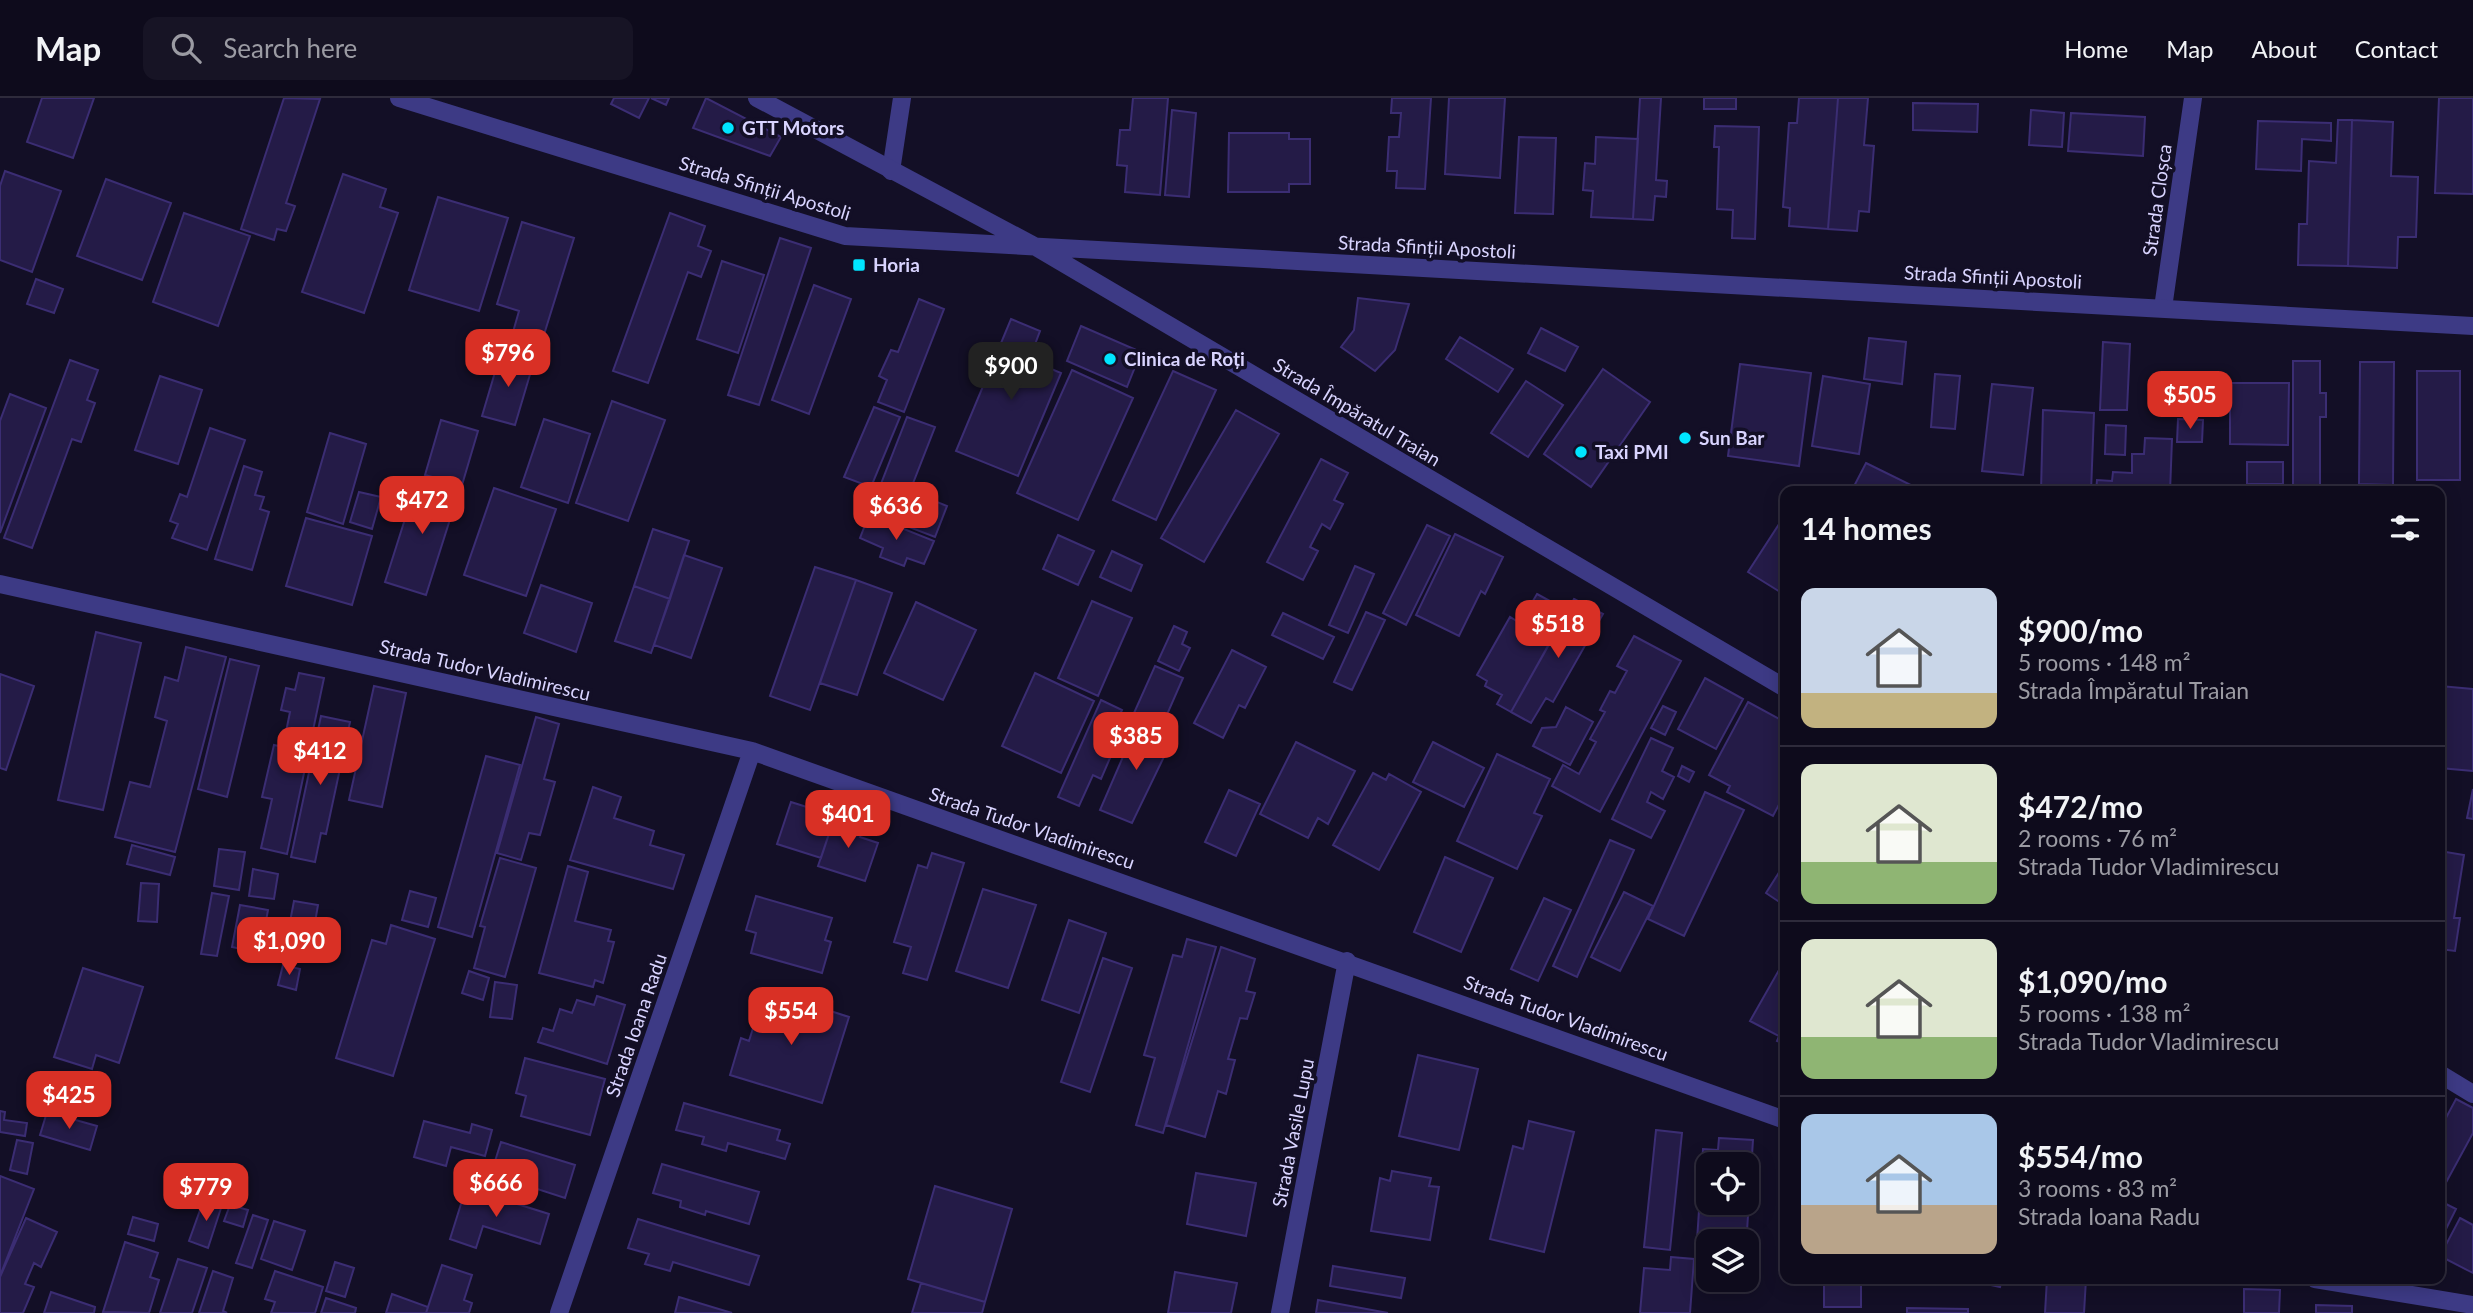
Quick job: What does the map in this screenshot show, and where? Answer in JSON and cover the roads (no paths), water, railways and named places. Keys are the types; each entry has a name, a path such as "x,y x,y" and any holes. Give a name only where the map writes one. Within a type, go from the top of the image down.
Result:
{"street":[{"name":"Strada Sfinții Apostoli","path":"399,98 845,236 2473,326"},
{"name":"Strada Împăratul Traian","path":"757,98 1036,247 1780,685"},
{"path":"891,171 902,98"},
{"name":"Strada Cloșca","path":"2163,308 2193,98"},
{"name":"Strada Tudor Vladimirescu","path":"0,583 752,751 1347,961 1780,1118"},
{"name":"Strada Ioana Radu","path":"559,1313 752,751"},
{"name":"Strada Vasile Lupu","path":"1280,1313 1347,961"},
{"path":"2445,1077 2473,1094"},
{"path":"2345,1284 2473,1305"}],"place":[{"name":"GTT Motors","path":"728,128"},
{"name":"Horia","path":"859,265"},
{"name":"Clinica de Roți","path":"1110,359"},
{"name":"Sun Bar","path":"1685,438"},
{"name":"Taxi PMI","path":"1581,452"}]}
